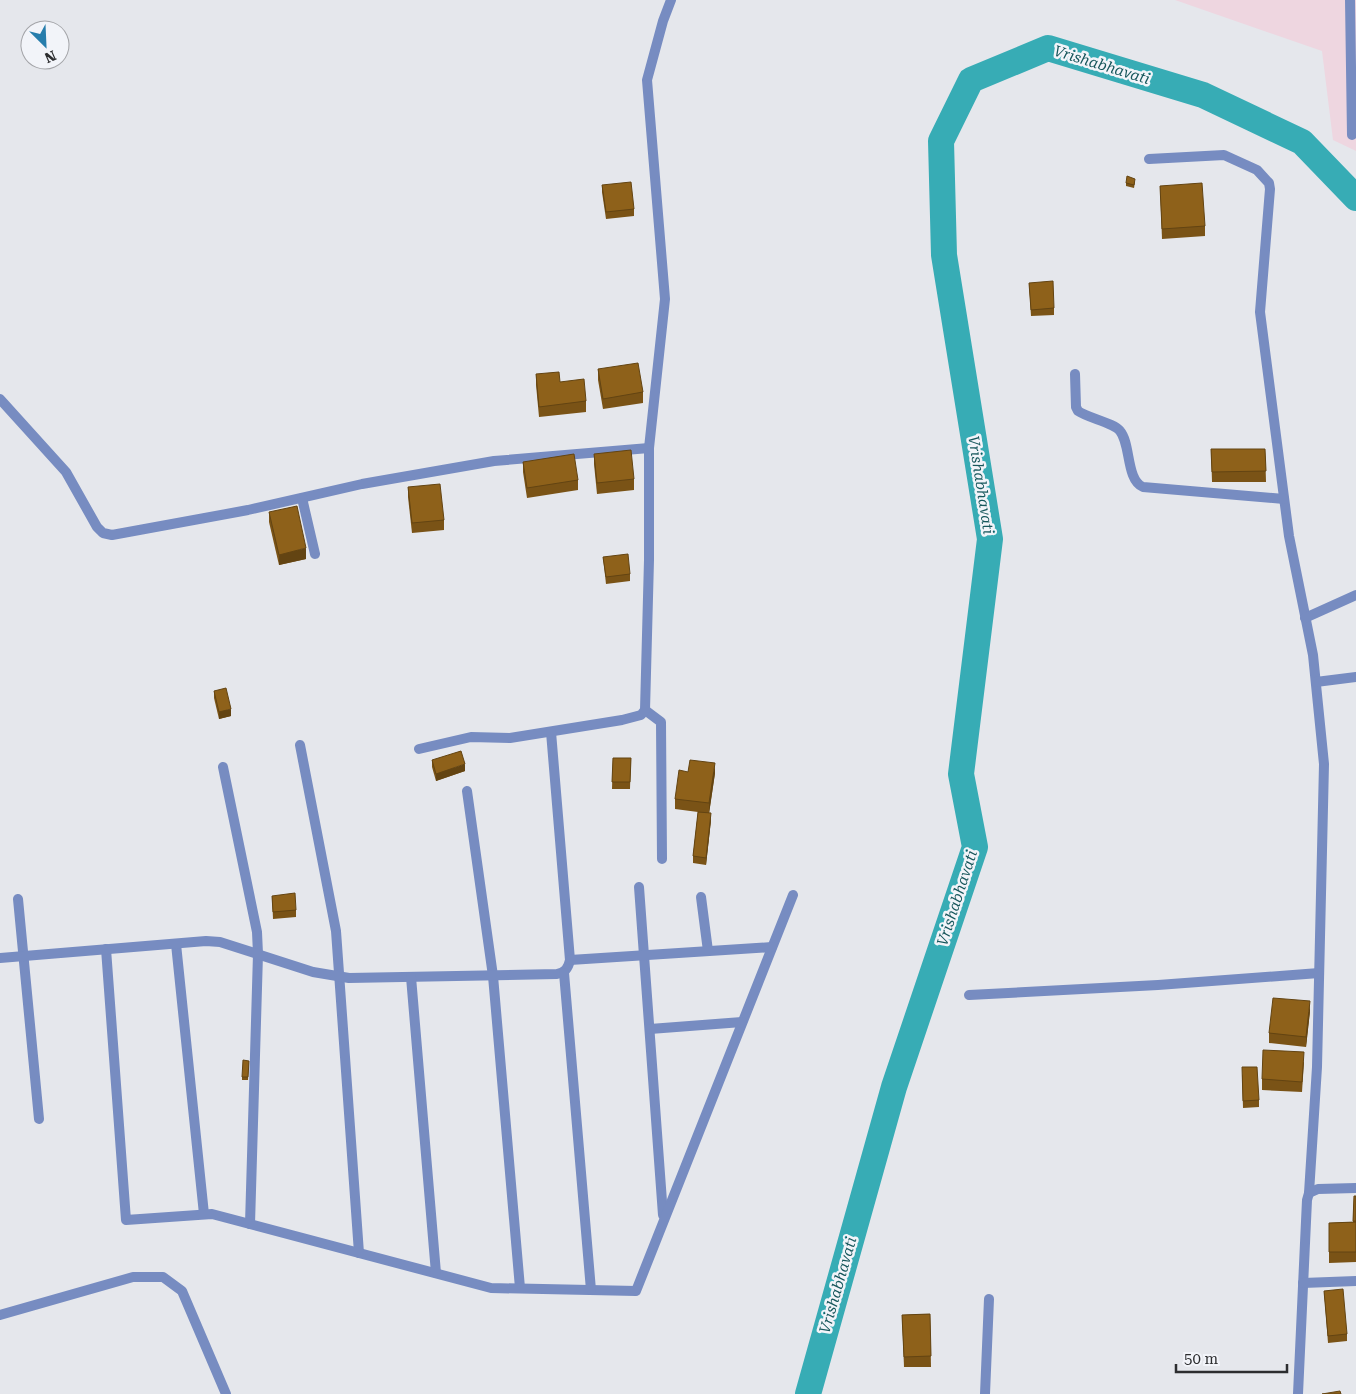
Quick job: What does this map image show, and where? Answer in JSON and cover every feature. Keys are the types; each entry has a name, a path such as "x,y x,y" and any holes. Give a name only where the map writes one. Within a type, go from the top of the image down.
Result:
{"street":[{"path":"419,749 471,737 510,738 622,720 641,715 645,710 649,560 649,448 665,293 647,80 663,21 671,0"},
{"path":"1350,0 1352,135"},
{"path":"1149,159 1220,154 1254,168 1269,183 1271,194 1260,312 1289,536 1313,655 1324,764 1317,1067 1307,1200 1298,1394"},
{"path":"1075,374 1076,406 1078,411 1121,432 1134,477 1139,485 1284,499"},
{"path":"0,399 66,472 97,527 103,533 112,535 248,510 362,484 494,461 649,448"},
{"path":"302,498 315,554"},
{"path":"1305,618 1356,595"},
{"path":"1316,682 1356,677"},
{"path":"645,710 661,722 662,860"},
{"path":"551,732 570,960 564,973 591,1290"},
{"path":"300,745 336,931 359,1253"},
{"path":"223,767 257,932 258,954 250,1224"},
{"path":"468,791 493,976 520,1288"},
{"path":"638,887 664,1220"},
{"path":"106,950 126,1220 212,1214 491,1288 636,1291 792,896"},
{"path":"701,897 708,951"},
{"path":"18,899 39,1119"},
{"path":"0,958 206,941 220,942 313,972 349,978 564,973"},
{"path":"176,944 204,1214"},
{"path":"570,960 772,947"},
{"path":"969,995 1158,985 1319,973"},
{"path":"411,977 436,1273"},
{"path":"650,1029 742,1022"},
{"path":"1309,1193 1318,1189 1356,1188"},
{"path":"0,1314 133,1277 163,1277 182,1291 226,1394"},
{"path":"1303,1283 1356,1281"},
{"path":"985,1394 989,1299"}],"shaded area":[{"path":"1175,0 1356,0 1356,151 1333,140 1322,51"}],"building":[{"path":"1127,176 1135,179 1134,185 1126,183"},
{"path":"631,182 634,209 606,212 602,185"},
{"path":"1202,183 1205,226 1162,229 1160,186"},
{"path":"1053,281 1054,308 1031,310 1029,283"},
{"path":"638,363 643,392 603,399 598,369"},
{"path":"559,372 560,382 584,379 586,401 539,407 536,374"},
{"path":"1211,449 1265,449 1266,471 1212,472"},
{"path":"631,450 634,479 597,483 594,454"},
{"path":"574,454 578,480 527,488 523,462"},
{"path":"440,484 444,520 412,523 408,487"},
{"path":"297,506 306,548 279,555 269,512"},
{"path":"628,554 630,574 606,577 603,557"},
{"path":"226,688 231,709 219,712 214,691"},
{"path":"461,751 465,764 436,774 432,760"},
{"path":"613,758 631,758 630,782 612,782"},
{"path":"690,760 715,763 709,803 675,799 679,770 688,772"},
{"path":"698,812 711,813 706,858 693,856"},
{"path":"295,893 296,910 273,912 272,896"},
{"path":"1273,998 1310,1001 1306,1037 1269,1033"},
{"path":"1263,1050 1304,1052 1302,1082 1262,1079"},
{"path":"243,1060 249,1061 248,1077 242,1077"},
{"path":"1242,1067 1257,1067 1259,1100 1243,1101"},
{"path":"1354,1196 1356,1196 1356,1221 1353,1221"},
{"path":"1356,1222 1356,1252 1329,1252 1329,1223"},
{"path":"1343,1289 1347,1334 1328,1336 1324,1291"},
{"path":"930,1314 931,1356 904,1357 902,1315"},
{"path":"1340,1391 1341,1394 1322,1394"}],"waterway":[{"name":"Vrishabhavati","path":"808,1394 894,1087 975,847 961,774 990,539 944,255 941,141 971,80 1048,48 1203,95 1302,142 1356,198"}]}
